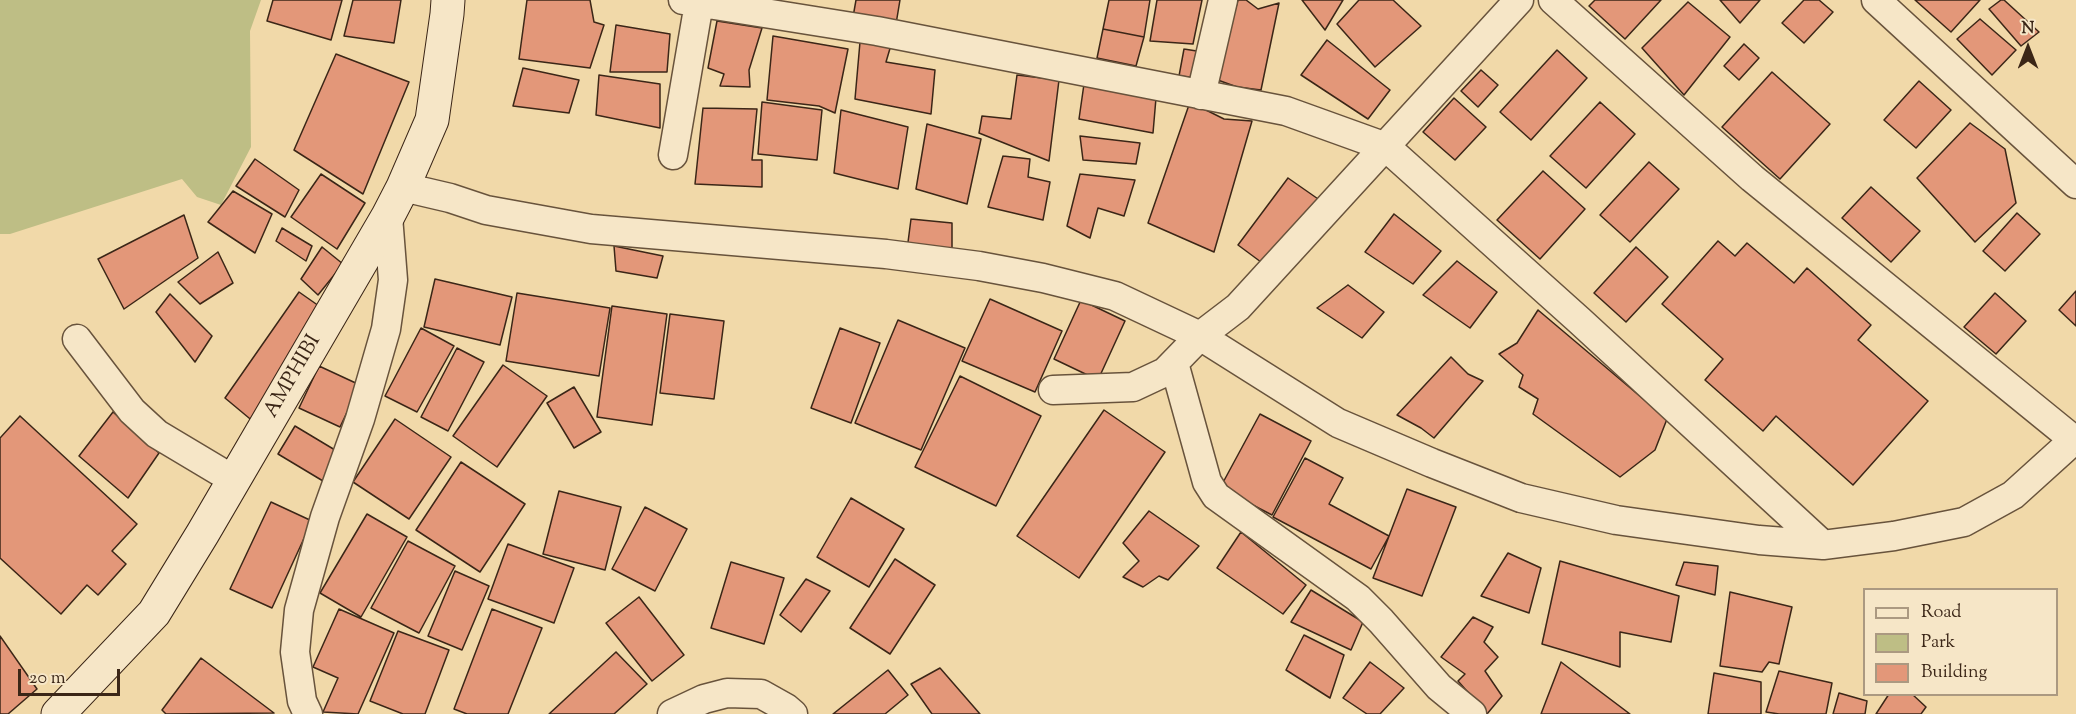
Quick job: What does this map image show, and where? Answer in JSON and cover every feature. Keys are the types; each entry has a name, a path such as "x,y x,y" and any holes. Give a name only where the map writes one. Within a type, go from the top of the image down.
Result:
{"main road":[{"name":"AMPHIBI","path":"58,714 154,613 396,202 432,120 448,0"}],"street":[{"path":"1201,95 1223,0"},
{"path":"1053,390 1133,387 1165,372 1200,336 1238,307 1519,0"},
{"path":"308,714 302,701 296,652 299,610 325,517 360,419 386,329 393,280 396,202 450,198 486,210 591,229 886,254 979,266 1043,278 1115,296 1200,336 1338,423 1521,498 1616,520 1759,540 1823,545 1893,537 1964,522 2013,495 2075,439 1752,178 1553,0"},
{"path":"1876,0 2076,184"},
{"path":"673,155 691,1 877,31 1286,111 1386,147 1581,321 1823,545"},
{"path":"76,339 132,411 156,434 234,480"},
{"path":"1174,363 1207,482 1216,496 1358,598 1439,687 1472,714"},
{"path":"672,714 704,699 727,693 761,694 793,714"}],"green space":[{"path":"0,0 261,0 250,31 251,147 221,205 197,197 182,179 10,234 0,234"}],"building":[{"path":"273,0 342,0 331,40 267,21"},
{"path":"353,0 401,0 394,43 344,36"},
{"path":"527,0 590,0 594,22 604,25 590,68 519,59"},
{"path":"856,0 900,0 896,24 853,17"},
{"path":"1109,0 1150,0 1144,37 1103,29"},
{"path":"1157,0 1202,0 1193,44 1150,41"},
{"path":"1238,0 1246,0 1258,9 1279,3 1261,90 1237,87 1215,79"},
{"path":"1302,0 1343,0 1325,30"},
{"path":"1359,0 1393,0 1421,26 1375,67 1337,24"},
{"path":"1595,0 1661,0 1625,39 1589,6"},
{"path":"1720,0 1760,0 1740,23"},
{"path":"1804,0 1819,0 1833,12 1804,43 1782,23"},
{"path":"1915,0 1980,0 1951,32"},
{"path":"2004,0 2039,32 2021,46 1989,9"},
{"path":"1688,2 1730,37 1684,95 1642,48"},
{"path":"1980,19 2016,50 1992,75 1957,39"},
{"path":"717,21 762,28 749,70 750,87 720,86 724,74 708,68"},
{"path":"616,25 670,34 667,72 610,72"},
{"path":"1103,29 1144,37 1136,66 1097,58"},
{"path":"773,36 848,49 835,113 819,106 767,100"},
{"path":"1327,40 1390,90 1368,119 1301,75"},
{"path":"860,42 891,45 886,62 935,70 931,114 855,99"},
{"path":"1744,44 1759,58 1739,80 1724,66"},
{"path":"1184,49 1203,52 1198,78 1179,76"},
{"path":"1557,50 1587,78 1531,140 1500,112"},
{"path":"336,54 409,82 363,194 294,150"},
{"path":"523,68 579,80 569,113 513,106"},
{"path":"1481,70 1498,85 1478,107 1461,91"},
{"path":"1772,72 1830,124 1780,179 1722,127"},
{"path":"599,75 660,84 660,128 596,115"},
{"path":"1017,75 1059,80 1049,161 979,133 982,116 1011,119"},
{"path":"1919,81 1951,110 1916,148 1884,120"},
{"path":"1084,84 1156,98 1153,133 1079,119"},
{"path":"1454,98 1486,127 1455,160 1423,132"},
{"path":"762,102 822,110 817,160 758,154"},
{"path":"1190,102 1224,119 1252,121 1214,252 1148,223"},
{"path":"1600,102 1635,134 1586,188 1550,156"},
{"path":"703,108 757,109 752,160 762,160 762,187 695,184"},
{"path":"841,110 908,127 898,189 834,173"},
{"path":"1970,123 2005,149 2016,203 1975,242 1917,178"},
{"path":"927,124 981,139 967,204 916,189"},
{"path":"1080,136 1140,143 1136,164 1083,160"},
{"path":"1003,156 1030,159 1028,177 1050,182 1043,220 988,207"},
{"path":"255,159 299,190 285,217 236,186"},
{"path":"1649,162 1679,189 1630,242 1600,215"},
{"path":"1543,171 1585,209 1540,259 1497,220"},
{"path":"321,174 365,203 337,249 291,217"},
{"path":"1080,174 1135,180 1124,216 1098,208 1090,238 1067,226"},
{"path":"1288,178 1321,201 1265,265 1238,245"},
{"path":"1871,187 1920,231 1891,262 1842,218"},
{"path":"233,191 272,214 255,253 208,222"},
{"path":"2017,213 2040,234 2005,271 1983,251"},
{"path":"1394,214 1441,251 1413,284 1365,252"},
{"path":"184,215 198,258 124,309 98,259"},
{"path":"911,219 952,223 952,252 907,250"},
{"path":"282,228 312,246 306,261 276,241"},
{"path":"1718,241 1735,256 1747,243 1794,283 1807,268 1871,325 1858,340 1928,401 1853,485 1776,416 1763,431 1705,380 1723,359 1662,304"},
{"path":"614,246 663,256 657,278 616,271"},
{"path":"322,247 343,264 318,295 301,279"},
{"path":"1636,247 1668,277 1626,322 1594,293"},
{"path":"218,252 233,283 200,304 178,282"},
{"path":"1457,261 1497,292 1470,328 1423,295"},
{"path":"435,279 512,297 500,345 424,327"},
{"path":"1348,285 1384,312 1362,338 1317,308"},
{"path":"2076,291 2076,326 2059,310"},
{"path":"299,292 319,306 255,423 225,398"},
{"path":"517,293 610,308 599,376 506,361"},
{"path":"1995,293 2026,321 1996,354 1964,327"},
{"path":"170,294 212,336 195,362 156,312"},
{"path":"990,299 1062,331 1035,392 962,361"},
{"path":"1081,300 1125,321 1098,380 1054,359"},
{"path":"612,306 667,314 652,425 597,417"},
{"path":"1538,310 1667,419 1655,450 1620,477 1533,414 1538,399 1519,387 1523,375 1499,354 1517,343"},
{"path":"670,314 724,321 714,399 660,393"},
{"path":"898,320 965,348 921,450 855,423"},
{"path":"421,328 454,346 417,412 385,396"},
{"path":"840,328 880,343 851,423 811,408"},
{"path":"457,348 484,362 448,431 421,417"},
{"path":"1451,357 1468,374 1483,381 1434,438 1397,415"},
{"path":"503,365 547,396 497,467 453,436"},
{"path":"319,366 360,385 340,427 299,408"},
{"path":"960,376 1041,416 996,506 915,467"},
{"path":"574,387 601,432 574,448 547,403"},
{"path":"1104,410 1165,452 1079,578 1017,536"},
{"path":"113,412 159,453 128,498 79,456"},
{"path":"1260,414 1311,441 1272,515 1220,488"},
{"path":"20,416 137,524 112,551 126,564 98,595 87,585 61,614 0,558 0,438"},
{"path":"395,419 451,457 409,519 353,482"},
{"path":"295,426 340,453 323,481 278,454"},
{"path":"1305,458 1343,478 1329,504 1389,536 1371,569 1273,517"},
{"path":"461,462 525,504 480,572 416,530"},
{"path":"1407,489 1456,507 1422,596 1373,578"},
{"path":"559,491 621,507 605,570 543,554"},
{"path":"851,498 904,529 869,587 817,557"},
{"path":"271,502 312,521 272,608 230,589"},
{"path":"645,507 687,529 655,591 612,569"},
{"path":"1149,511 1199,546 1168,580 1159,576 1143,587 1123,577 1139,561 1123,543"},
{"path":"367,514 407,537 361,617 320,593"},
{"path":"1241,532 1306,585 1283,614 1217,568"},
{"path":"408,541 455,566 419,633 371,608"},
{"path":"508,544 574,568 554,623 488,599"},
{"path":"1508,553 1541,568 1529,613 1481,596"},
{"path":"895,559 935,585 890,654 850,628"},
{"path":"1560,561 1679,596 1671,642 1620,632 1620,667 1542,644"},
{"path":"731,562 784,578 764,644 711,628"},
{"path":"1684,562 1718,566 1715,595 1676,585"},
{"path":"455,571 489,586 462,650 428,636"},
{"path":"806,579 830,591 801,632 780,615"},
{"path":"1311,590 1363,622 1351,650 1291,622"},
{"path":"1730,592 1792,607 1779,664 1769,662 1762,672 1720,666"},
{"path":"639,597 684,655 652,681 606,623"},
{"path":"339,609 394,633 358,714 323,712 338,678 313,667"},
{"path":"492,609 542,628 508,714 467,714 454,709"},
{"path":"1473,617 1493,627 1484,642 1498,657 1485,671 1502,696 1487,714 1458,681 1465,674 1441,657"},
{"path":"398,631 449,650 425,714 403,714 370,701"},
{"path":"1304,635 1344,655 1330,698 1286,670"},
{"path":"0,636 37,689 8,714 0,714"},
{"path":"616,652 647,684 614,714 549,714"},
{"path":"201,658 274,713 166,714 162,710"},
{"path":"1370,662 1404,688 1380,714 1367,714 1343,698"},
{"path":"1561,662 1630,714 1541,714"},
{"path":"940,668 980,714 932,714 911,684"},
{"path":"888,670 908,695 885,714 833,714"},
{"path":"1779,671 1832,683 1826,714 1766,712"},
{"path":"1714,673 1761,682 1761,714 1708,714"},
{"path":"1839,693 1867,701 1865,714 1833,714"},
{"path":"1888,696 1914,696 1926,707 1921,714 1876,714"}]}
